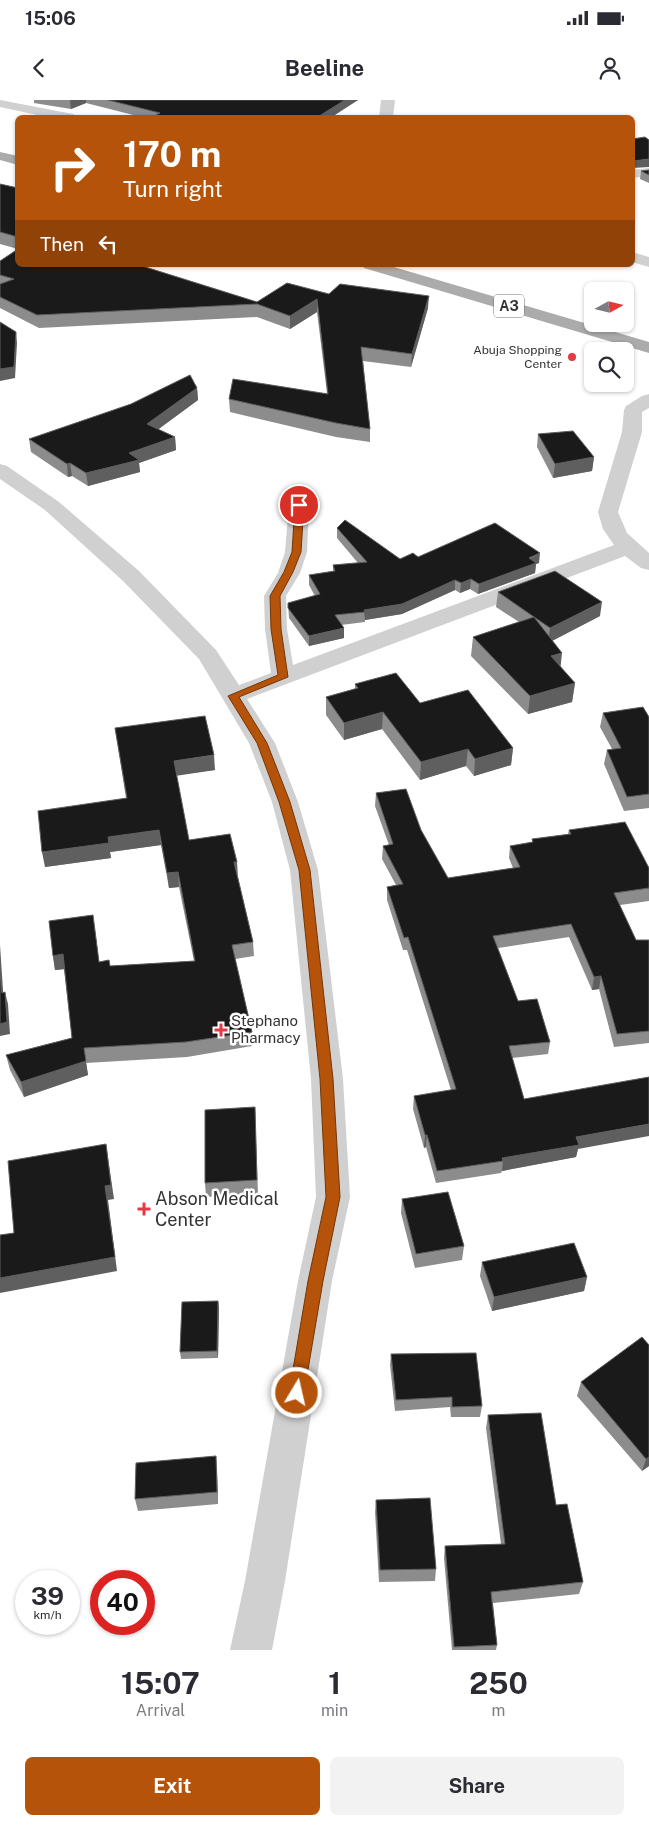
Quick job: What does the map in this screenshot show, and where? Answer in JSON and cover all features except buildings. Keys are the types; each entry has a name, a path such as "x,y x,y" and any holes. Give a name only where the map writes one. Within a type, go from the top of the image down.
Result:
{"main road":[{"path":"0,156 15,160"},
{"name":"A3","path":"377,267 649,348"}],"street":[{"path":"386,115 388,100"},
{"path":"0,103 58,115"},
{"path":"635,174 649,172"},
{"path":"635,258 649,262"},
{"path":"649,400 633,410 632,432 608,512 610,526 626,548 649,563"},
{"path":"0,470 52,506 131,576 208,655 262,743 285,802 304,870 327,1079 333,1197 315,1281 266,1581 251,1650"},
{"path":"284,677 276,629 275,596 289,572 296,552 299,505"},
{"path":"233,696 626,548"}],"place":[{"name":"Abuja Shopping Center","path":"572,357"},
{"name":"Stephano Pharmacy","path":"221,1030"},
{"name":"Abson Medical Center","path":"144,1209"}],"route":[{"path":"297,1393 315,1281 333,1197 327,1079 304,870 285,802 262,743 233,696 284,677 276,629 275,596 289,572 296,552 299,505"}]}
